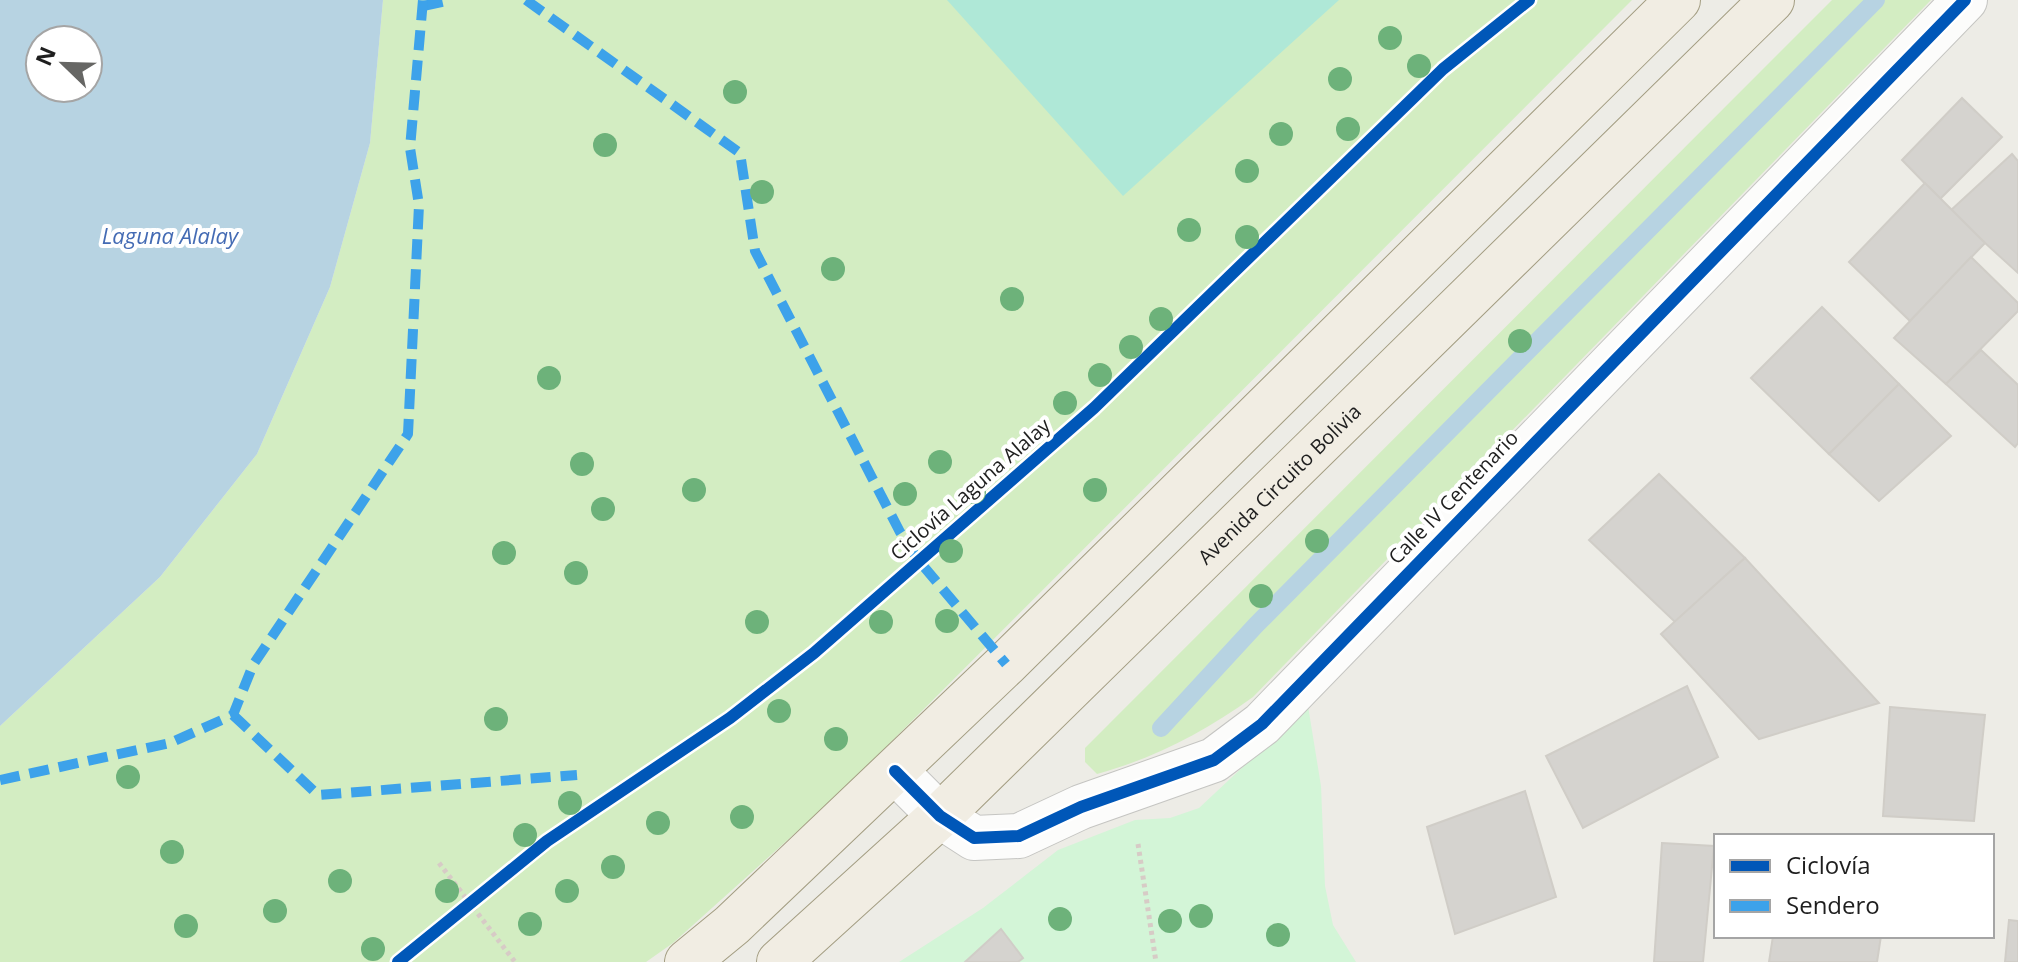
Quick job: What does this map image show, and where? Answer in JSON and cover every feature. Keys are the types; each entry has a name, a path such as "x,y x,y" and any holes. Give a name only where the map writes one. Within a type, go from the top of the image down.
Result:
{"main road":[{"path":"687,962 895,771 1678,0"},
{"name":"Avenida Circuito Bolivia","path":"779,962 940,816 1772,0"}],"street":[{"name":"Calle IV Centenario","path":"895,771 940,816 974,838 1019,836 1081,807 1214,760 1262,724 1965,0"}],"path":[{"path":"1137,841 1156,962"},
{"path":"439,863 515,962"},
{"path":"458,913 481,895"}],"green space":[{"path":"383,0 1632,0 842,791 673,943 646,962 0,962 0,726 160,577 257,454 330,287 370,143"},
{"path":"947,0 1339,0 1123,196"},
{"path":"1832,0 1931,0 1253,697 1178,743 1097,774 1085,762 1085,748"},
{"path":"1308,706 1321,786 1325,886 1333,925 1356,962 899,962 983,908 1058,850 1135,820 1170,818 1199,808"}],"water":[{"name":"Laguna Alalay","path":"0,0 383,0 370,143 330,287 257,454 160,577 0,726"}],"building":[{"path":"1962,98 2002,137 1940,199 1902,160"},
{"path":"2012,154 2018,161 2018,273 1950,211"},
{"path":"1925,183 1985,243 1910,321 1849,262"},
{"path":"1971,257 2018,303 2018,311 1946,384 1894,338"},
{"path":"1822,307 1899,384 1829,454 1751,378"},
{"path":"1981,350 2018,385 2018,443 2015,447 1946,384"},
{"path":"1899,384 1951,436 1879,501 1829,454"},
{"path":"1659,474 1745,558 1675,622 1589,540"},
{"path":"1745,558 1879,703 1759,739 1661,634"},
{"path":"1687,686 1718,757 1583,828 1546,756"},
{"path":"1890,707 1985,715 1974,821 1883,816"},
{"path":"1525,791 1556,897 1455,934 1427,827"},
{"path":"1662,843 1714,846 1703,962 1654,962"},
{"path":"2009,920 2018,921 2018,962 2005,962"},
{"path":"1001,929 1023,958 1018,962 965,962"},
{"path":"1773,938 1881,938 1877,962 1769,962"}],"waterway":[{"path":"1161,728 1256,625 1876,0"}],"marked path":[{"path":"0,780 170,743 233,715 253,665 408,434 419,205 410,148 423,0"},
{"path":"423,6 451,0"},
{"path":"526,0 740,153 755,251 900,532 919,561 1006,664"},
{"path":"233,715 318,795 577,775"}],"cycle path":[{"name":"Ciclovía Laguna Alalay","path":"398,962 547,841 730,718 814,653 1094,408 1443,69 1529,0"},
{"path":"895,771 940,816 974,838 1019,836 1081,807 1214,760 1262,724 1965,0"}]}
